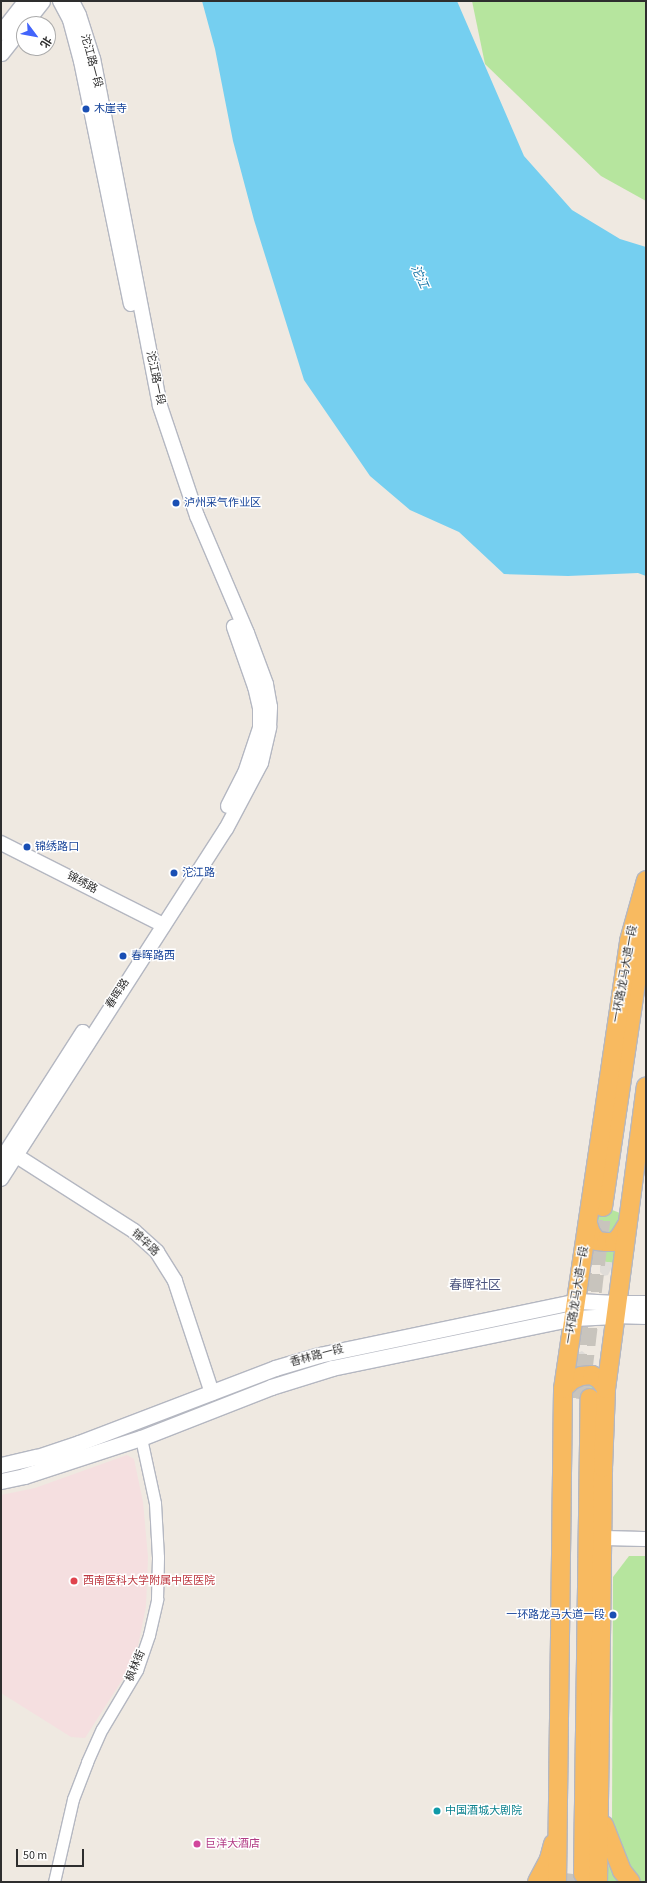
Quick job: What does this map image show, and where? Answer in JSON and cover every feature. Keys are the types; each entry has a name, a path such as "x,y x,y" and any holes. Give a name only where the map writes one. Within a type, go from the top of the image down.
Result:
{"highway":[{"name":"一环路龙马大道一段","path":"578,1879 559,1816 563,1389 629,942 646,880"},
{"path":"646,915 609,1208 646,990"},
{"path":"578,1879 600,1816 602,1543 606,1389 626,1226 646,1087"},
{"path":"588,1224 591,1234 597,1240 606,1242 614,1242 626,1226"},
{"path":"563,1389 572,1380 581,1376 592,1375 600,1380 606,1389"},
{"path":"578,1879 585,1399"},
{"path":"537,1882 550,1859 559,1816"},
{"path":"600,1816 622,1871 631,1882"}],"main road":[{"path":"1,32 25,1"},
{"path":"1,53 42,1"},
{"name":"香林路一段","path":"1,1481 24,1476 141,1438 271,1387 332,1368 576,1309"},
{"name":"香林路一段","path":"1,1465 37,1457 80,1443 275,1368 319,1355 576,1309 616,1310"}],"street":[{"name":"沱江路一段","path":"60,1 70,20 81,61 152,410 188,519 238,636 255,687 260,708 261,744"},
{"name":"沱江路一段","path":"72,1 79,15 93,59 160,406 197,516 247,633 266,684 270,707 269,727 261,744"},
{"name":"春晖路","path":"1,1179 9,1155 159,923 237,810 261,763 261,744"},
{"name":"锦绣路","path":"1,843 159,923"},
{"name":"锦华路","path":"9,1155 134,1231 157,1252 175,1281 209,1394"},
{"name":"香林路一段","path":"616,1310 646,1304"},
{"name":"香林路一段","path":"616,1310 646,1317"},
{"name":"枫林街","path":"54,1882 73,1799 87,1762 102,1729 137,1670 149,1635 156,1599 158,1557 155,1503 141,1438"},
{"path":"602,1543 646,1539"},
{"path":"602,1543 646,1548"}],"shaded area":[{"path":"600,1261 614,1263 608,1275 604,1276 600,1272"},
{"path":"582,1351 588,1356 588,1367 573,1365 575,1354"},
{"name":"西南医科大学附属中医医院","path":"127,1455 134,1459 143,1502 148,1557 146,1606 138,1646 126,1674 85,1738 71,1737 1,1693 1,1495 35,1488"}],"green space":[{"path":"472,1 646,1 646,201 601,176 485,64"},
{"path":"607,1208 620,1213 618,1227 610,1235 601,1233 595,1222 595,1216"},
{"path":"601,1248 615,1248 614,1263 600,1261"},
{"path":"588,1381 597,1388 598,1398 573,1398 575,1387"},
{"path":"629,1556 646,1556 646,1882 636,1882 612,1825 613,1577"},
{"path":"609,1862 625,1882 606,1882"}],"water":[{"name":"沱江","path":"202,1 457,1 524,156 572,210 620,239 646,247 646,576 638,573 568,576 504,574 459,532 410,510 370,476 304,380 254,220 233,141 215,49"}],"tunnel":[{"path":"580,1399 603,1207"},
{"path":"573,1882 574,1874"}],"place":[{"name":"木崖寺","path":"86,109"},
{"name":"泸州采气作业区","path":"176,503"},
{"name":"锦绣路口","path":"27,847"},
{"name":"沱江路","path":"174,873"},
{"name":"春晖路西","path":"123,956"},
{"name":"西南医科大学附属中医医院","path":"74,1581"},
{"name":"一环路龙马大道一段","path":"613,1615"},
{"name":"中国酒城大剧院","path":"437,1811"},
{"name":"巨洋大酒店","path":"197,1844"}],"district":[{"name":"春晖社区","path":"475,1285"}]}
